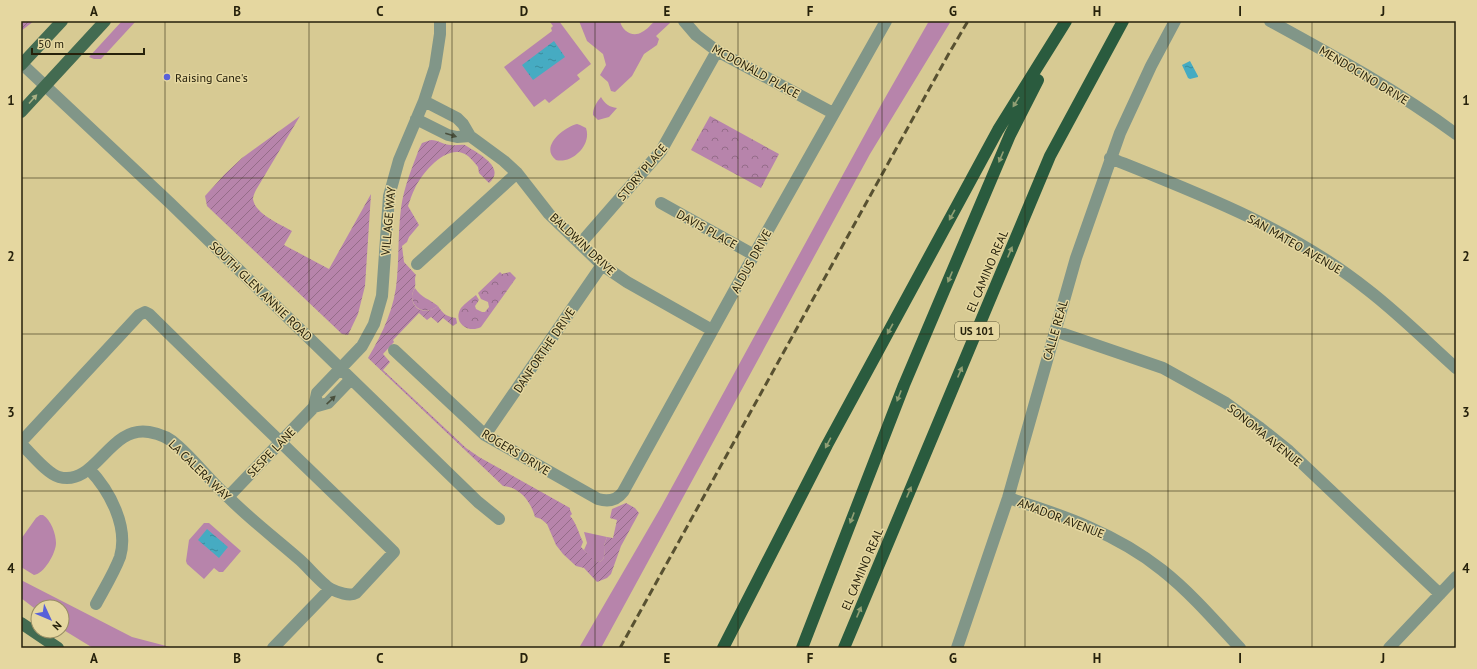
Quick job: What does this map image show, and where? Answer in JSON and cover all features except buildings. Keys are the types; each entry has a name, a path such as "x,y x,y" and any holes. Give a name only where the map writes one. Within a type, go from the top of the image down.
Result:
{"highway":[{"path":"723,648 827,444 998,130 1066,21"},
{"path":"802,648 904,385 1010,135 1066,21"},
{"name":"EL CAMINO REAL","path":"844,648 1050,156 1123,21"}],"main road":[{"path":"22,64 62,21"},
{"path":"21,112 105,21"},
{"path":"21,623 58,648"}],"street":[{"name":"VILLAGE WAY","path":"340,369 365,342 377,316 384,280 389,196 399,160 424,101 436,59 440,34 440,21"},
{"name":"MCDONALD PLACE","path":"684,21 696,34 717,51 833,113"},
{"name":"ALDUS DRIVE","path":"615,498 623,492 833,113 886,21"},
{"name":"CALLE REAL","path":"958,648 1008,498 1076,258 1110,158 1151,66 1175,21"},
{"name":"MENDOCINO DRIVE","path":"1270,21 1367,76 1456,134"},
{"name":"STORY PLACE","path":"580,244 661,151 717,51"},
{"name":"SOUTH GLEN ANNIE ROAD","path":"22,64 170,203 478,502 499,519"},
{"name":"BALDWIN DRIVE","path":"424,101 457,118 463,124 470,136 496,154 516,173 549,214 602,265 627,282 712,330"},
{"path":"416,119 448,135 457,137 470,136"},
{"name":"SAN MATEO AVENUE","path":"1110,158 1252,217 1311,251 1367,289 1398,314 1456,368"},
{"path":"417,264 516,173"},
{"name":"DAVIS PLACE","path":"661,203 754,255"},
{"name":"DANFORTHE DRIVE","path":"485,435 602,265"},
{"name":"LA CALERA WAY","path":"145,312 149,314 236,400 281,441 394,551 393,554 356,593 351,595 330,589 228,497 179,446 167,437 158,433 146,431 136,431 126,435 117,440 89,469 70,478 60,477 51,473 21,443 139,315 145,312"},
{"name":"SONOMA AVENUE","path":"1055,331 1163,368 1226,403 1255,423 1289,450 1440,594"},
{"name":"ROGERS DRIVE","path":"394,350 485,435 598,499 607,501 615,498"},
{"name":"SESPE LANE","path":"228,497 314,406 317,393 340,369"},
{"name":"SESPE LANE","path":"314,406 328,403 351,379"},
{"path":"89,469 99,479 111,498 116,509 122,540 120,555 114,570 96,604"},
{"name":"AMADOR AVENUE","path":"1008,498 1081,523 1131,548 1161,569 1178,584 1240,648"},
{"path":"1389,648 1456,578"},
{"path":"273,648 330,589"}],"green space":[{"path":"21,21 34,21 21,31"},
{"path":"122,21 136,21 101,59 89,57"},
{"path":"559,21 591,64 577,75 580,79 549,103 545,99 534,107 504,67 552,31 551,28 553,26 550,22"},
{"path":"579,21 620,21 623,28 632,34 639,34 655,21 669,21 670,23 656,36 659,39 657,45 644,54 632,76 615,92 611,91 608,82 600,75 606,65 603,54 587,41"},
{"path":"929,21 951,21 870,154 601,648 579,648 661,507 881,105"},
{"path":"601,97 608,105 617,108 609,117 598,120 593,115 593,112"},
{"path":"300,116 256,190 253,199 258,209 263,214 292,231 284,245 329,269 371,194 365,286 358,314 348,335 342,334 207,206 205,196 224,175 242,158"},
{"path":"710,116 779,154 761,188 691,150"},
{"path":"577,124 586,128 586,141 583,147 574,156 568,159 556,160 551,155 550,149 555,138 566,129"},
{"path":"431,140 448,145 465,145 483,156 488,161 495,171 494,177 489,183 479,173 478,167 470,158 465,154 458,152 443,156 429,168 418,182 408,206 419,225 409,237 407,242 402,246 404,262 416,275 415,287 412,295 413,301 417,308 425,311 434,309 438,306 446,315 456,318 457,323 453,326 443,318 438,323 431,317 427,320 419,313 393,340 394,342 383,354 390,362 383,370 466,448 479,457 570,508 572,514 570,516 576,525 583,542 581,547 594,560 600,562 602,560 604,557 604,546 607,537 613,538 617,520 610,518 612,509 626,503 635,508 639,513 621,546 611,574 607,578 597,582 584,568 576,566 563,554 556,545 547,524 541,519 535,517 528,501 520,492 503,486 368,358 379,339 394,299 397,278 400,217 406,185 422,143"},
{"path":"500,272 502,274 510,272 516,278 481,327 476,329 467,328 458,318 461,308 476,295 479,300 475,306 476,309 485,312 489,307 488,302 481,299 478,293"},
{"path":"415,288 423,296 438,306 432,310 426,311 417,307 412,299 412,293"},
{"path":"40,515 46,517 51,524 56,543 54,552 49,562 42,571 34,575 21,567 21,539 36,518"},
{"path":"204,523 209,523 241,551 223,572 219,572 214,568 204,579 187,564 186,561 189,540"},
{"path":"584,532 607,537 604,546 604,557 600,562 593,560 584,550 587,543"},
{"path":"21,580 58,599 30,599 30,605 21,598"},
{"path":"70,605 132,637 174,648 93,648 70,634"}],"water":[{"path":"554,41 565,57 533,80 522,65"},
{"path":"1190,61 1198,77 1190,79 1188,78 1182,65"},
{"path":"207,529 228,547 219,558 198,540"}],"railway":[{"path":"620,648 968,21"}],"place":[{"name":"Raising Cane's","path":"167,77"}]}
